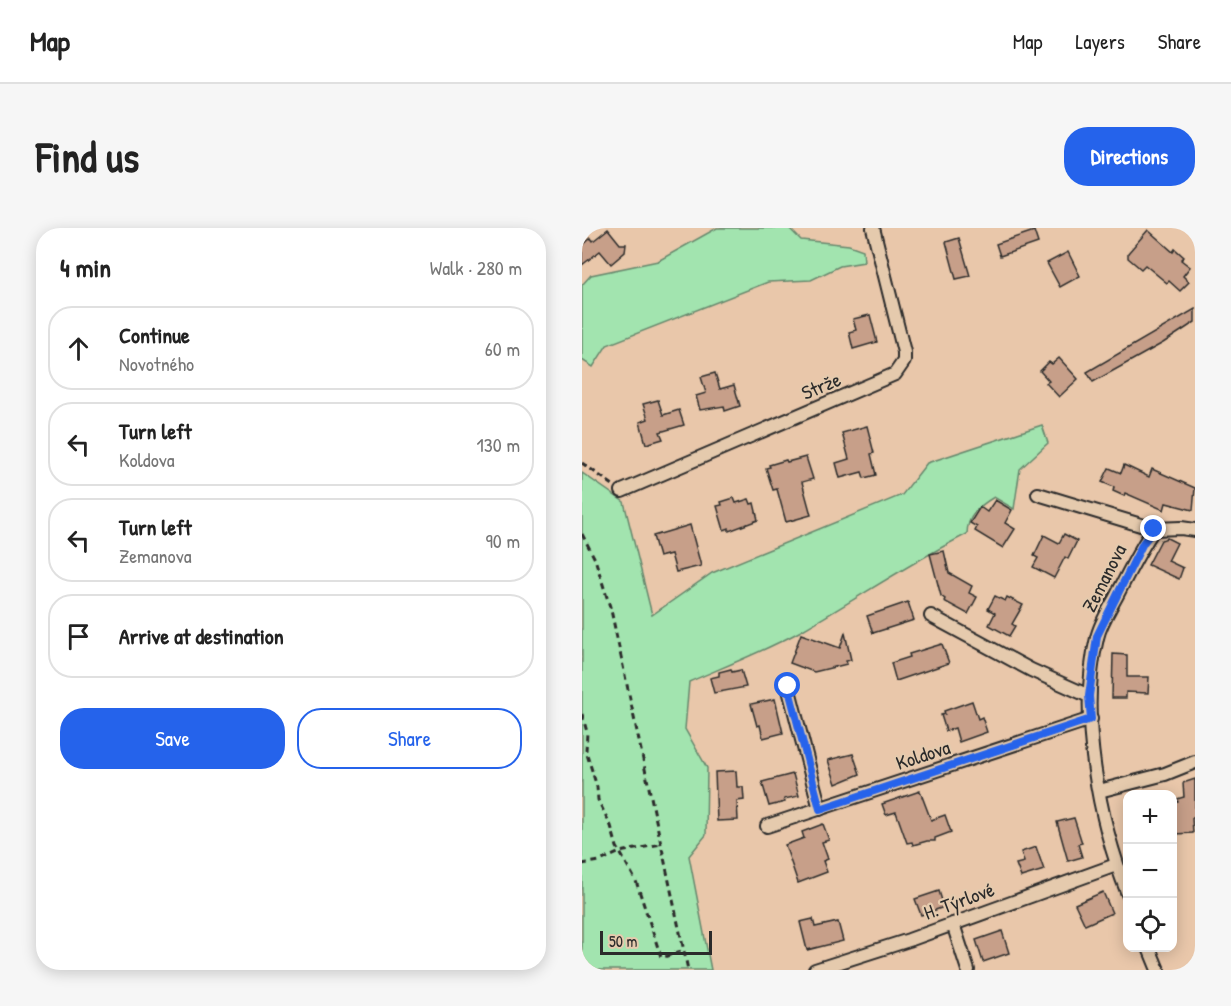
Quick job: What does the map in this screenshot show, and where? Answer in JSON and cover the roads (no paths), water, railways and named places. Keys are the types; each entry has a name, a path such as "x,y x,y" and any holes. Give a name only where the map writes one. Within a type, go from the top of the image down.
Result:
{"street":[{"name":"Strže","path":"622,491 895,374 904,361 904,352 873,229"},
{"path":"1038,494 1154,529 1195,530"},
{"name":"Zemanova","path":"1123,882 1116,865 1099,791 1089,696 1097,636 1143,543 1154,529"},
{"path":"932,616 1031,670 1089,696"},
{"path":"788,686 820,809"},
{"name":"Koldova","path":"767,826 1091,719"},
{"path":"1099,791 1165,774 1195,762"},
{"name":"H. Týrlové","path":"814,970 909,940 1116,865"},
{"path":"953,924 968,970"},
{"path":"1151,952 1158,970"}]}
